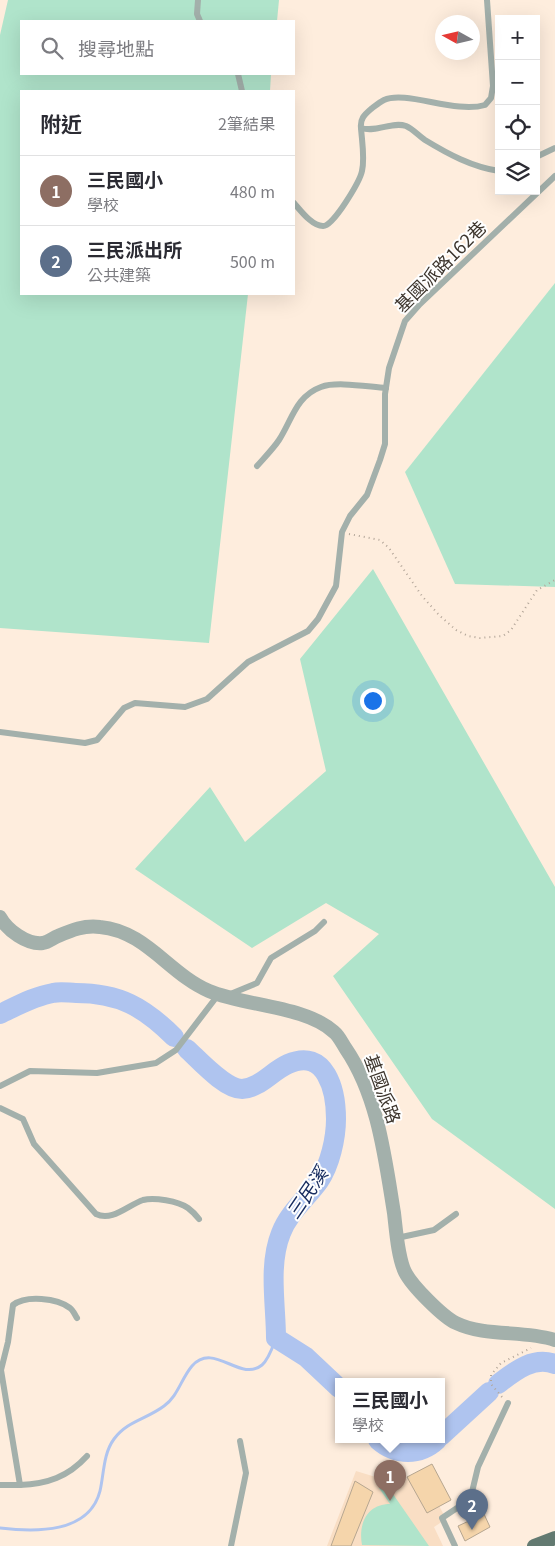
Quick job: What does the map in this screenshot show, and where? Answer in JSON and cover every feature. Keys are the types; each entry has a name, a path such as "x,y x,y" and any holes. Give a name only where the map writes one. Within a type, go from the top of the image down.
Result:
{"main road":[{"path":"534,1546 555,1538"}],"street":[{"name":"基國派路","path":"0,917 19,936 44,943 81,926 101,927 129,934 156,952 188,981 222,995 315,1020 334,1032 354,1061 372,1105 386,1162 397,1238 405,1272 423,1294 456,1323 476,1329 535,1334 553,1340"}],"lane":[{"path":"198,0 197,14 200,20"},
{"path":"295,204 312,222 321,226 327,226 333,220 359,181 362,169 360,121 364,115 385,100 402,98 466,108 485,105 491,98 493,86 487,0"},
{"path":"238,75 242,90"},
{"path":"361,128 370,131 401,124 409,127 423,138 458,159 495,170"},
{"path":"540,155 555,148"},
{"name":"基國派路162巷","path":"0,732 85,742 97,740 106,732 124,708 135,703 185,707 207,699 248,662 308,631 318,620 336,586 342,532 350,516 367,495 380,460 387,430 386,388 390,368 405,321 420,304 555,176"},
{"path":"257,466 278,441 294,409 304,398 321,387 335,385 386,388"},
{"path":"0,1086 30,1071 97,1073 156,1063 176,1050 222,995 257,983 271,958 315,931 324,922"},
{"path":"0,1108 24,1119 34,1144 96,1214 102,1217 109,1216 137,1202 155,1200 188,1208 199,1219"},
{"path":"397,1238 434,1230 456,1214"},
{"path":"20,1485 2,1370 8,1342 11,1310 13,1305 24,1299 42,1300 70,1308 77,1318"},
{"path":"456,1546 442,1518 460,1506 472,1492 478,1467 508,1403"},
{"path":"231,1546 246,1473 240,1440"},
{"path":"0,1485 50,1482 78,1467 87,1456"}],"path":[{"path":"342,532 380,540 389,548 422,596 439,615 456,630 468,636 480,638 502,636 511,630 537,590 555,580"},
{"path":"508,1403 491,1384 491,1374 510,1358 553,1340"}],"shaded area":[{"path":"356,1471 392,1482 423,1475 446,1519 434,1527 443,1546 327,1546"}],"green space":[{"path":"8,0 279,0 277,20 20,20 20,75 271,75 270,90 20,90 20,295 248,295 209,643 0,628 0,35"},
{"path":"555,283 555,587 455,584 405,472"},
{"path":"373,569 555,887 555,1209 432,1119 333,976 379,934 326,903 252,948 135,869 210,787 245,842 326,771 300,659"},
{"path":"386,1484 429,1546 362,1545 361,1530 370,1511 375,1507 390,1504 379,1488"}],"building":[{"path":"432,1464 451,1500 427,1513 407,1477"},
{"path":"355,1481 373,1492 351,1546 331,1546"},
{"path":"484,1514 490,1527 465,1541 458,1526"}],"waterway":[{"name":"三民溪","path":"0,1014 46,994 59,992 91,994 118,999 130,1004 152,1017 174,1037"},
{"name":"三民溪","path":"187,1049 213,1074 235,1088 242,1089 255,1086 282,1067 301,1060 312,1061 320,1067 331,1085 336,1119 332,1151 323,1175 284,1225 277,1245 274,1285 276,1338 306,1357 335,1384"},
{"path":"0,1528 29,1530 59,1527 73,1523 85,1515 94,1505 100,1491 108,1451 119,1433 169,1402 188,1371 200,1360 218,1359 236,1367 254,1369 262,1365 267,1359 276,1338"},
{"name":"三民溪","path":"498,1384 532,1363 547,1362 555,1364"},
{"name":"三民溪","path":"445,1432 489,1392"},
{"name":"三民溪","path":"382,1443 392,1449 408,1452 423,1449 433,1443"}],"place":[{"name":"三民國小","path":"390,1501"},
{"name":"三民派出所","path":"472,1530"}]}
